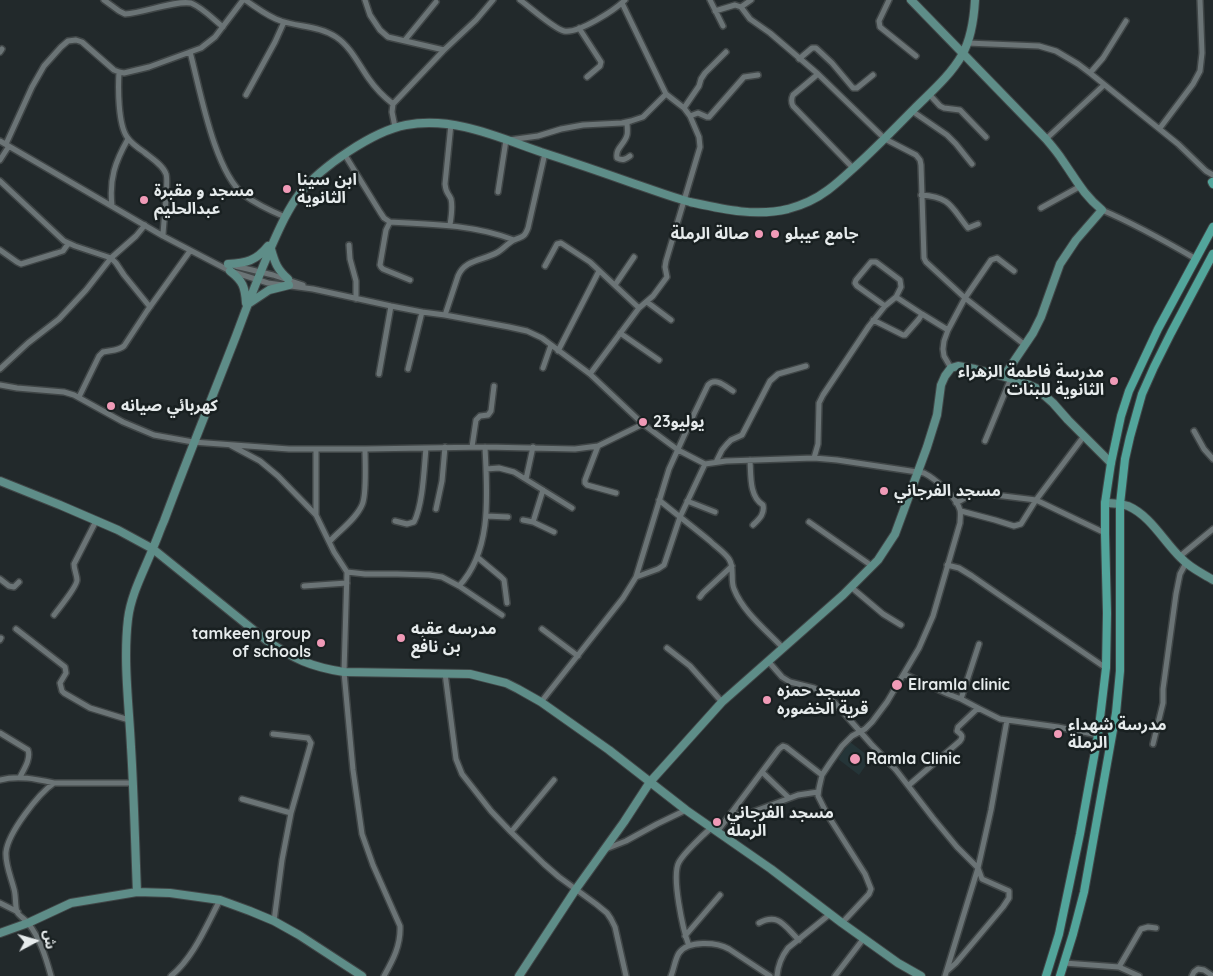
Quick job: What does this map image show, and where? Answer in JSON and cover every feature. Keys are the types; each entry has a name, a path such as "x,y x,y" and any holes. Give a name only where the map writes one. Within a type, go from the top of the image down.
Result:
{"main road":[{"path":"1045,976 1061,925 1098,735 1106,668 1105,503 1121,416 1129,391 1158,329 1213,227"},
{"path":"1060,976 1084,892 1116,713 1120,671 1120,504 1130,437 1142,394 1170,333 1210,263 1213,254"}],"street":[{"path":"104,0 125,14 174,2 189,2 223,27"},
{"path":"0,160 32,87 44,66 60,47 68,41 76,40 82,42 114,70 124,73 149,67 209,43 244,0 284,22 308,26 337,37 358,60 381,94 393,104"},
{"path":"253,5 258,0"},
{"path":"365,0 370,15 384,35 444,50"},
{"path":"395,128 392,112 393,104 444,50 476,20 493,0"},
{"path":"520,0 565,32 579,28 609,12 623,1 666,94 684,108 690,116 699,137 700,148 666,261 667,277 653,296 639,308 590,374"},
{"path":"710,0 723,26"},
{"path":"741,7 751,0"},
{"path":"889,0 880,16 880,27 916,56"},
{"path":"911,0 1046,139 1091,201 1102,210 1162,239 1196,259"},
{"path":"137,892 127,663 128,616 139,579 153,549 258,276 284,217 313,178 344,155 376,135 408,125 429,123 451,124 507,140 684,200 750,213 786,209 808,202 828,190 885,139 949,73 963,54 967,43 974,16 975,0"},
{"path":"1160,128 1193,84 1200,71 1202,45 1200,0"},
{"path":"405,40 436,2"},
{"path":"715,11 735,5 741,7 750,19 770,33 818,74 885,139 916,155 921,165 924,258 926,262 965,298 1025,346"},
{"path":"1090,73 1103,58 1126,21"},
{"path":"246,95 284,22"},
{"path":"579,28 601,62 600,66 587,77"},
{"path":"967,43 1039,46 1056,51 1078,64 1160,128 1206,171 1213,181"},
{"path":"799,59 812,48 816,48 832,63 853,88 857,88 873,75"},
{"path":"190,52 219,157 230,180 244,195 284,217"},
{"path":"684,108 700,86 701,79 705,73 726,52"},
{"path":"119,72 118,87 122,126 128,139 164,169 166,174 163,236"},
{"path":"818,74 793,95 791,102 853,168"},
{"path":"690,116 698,113 709,117 744,77 758,75"},
{"path":"1046,139 1104,85"},
{"path":"507,140 538,136 583,125 627,122 638,119 643,117 666,94"},
{"path":"929,94 940,106 960,110 986,137"},
{"path":"912,111 947,135 972,164"},
{"path":"627,122 627,135 616,155 618,158 625,160 630,156"},
{"path":"450,225 451,202 446,193 445,184 451,124"},
{"path":"112,206 110,194 112,178 120,153 128,139"},
{"path":"498,192 507,140"},
{"path":"0,141 211,262 258,276 356,299 509,326 527,331 542,338 590,374 643,424 678,450 705,464 750,460 814,458 837,460 924,473 932,477 943,487 960,511 960,523 932,616 918,648 887,702 872,722 852,736 842,746 822,775 818,792 827,814 856,859 871,889 870,894 842,923"},
{"path":"445,315 460,270 469,263 498,252 514,240 525,236 545,153"},
{"path":"344,155 384,218 390,222 450,225 500,234 514,240"},
{"path":"0,181 68,244 110,258 116,263 150,307"},
{"path":"1041,208 1079,186"},
{"path":"921,195 932,196 947,202 956,210 968,228 978,224"},
{"path":"984,442 1008,377 1041,317 1060,264 1076,240 1102,210"},
{"path":"390,222 386,230 380,265 383,269 410,280"},
{"path":"0,368 59,318 86,290 110,258 136,236 144,225"},
{"path":"229,268 250,261 263,253 275,239"},
{"path":"545,266 557,244 561,243 590,262 639,308"},
{"path":"0,250 21,264 58,253 68,244"},
{"path":"349,245 350,259 356,281 356,299"},
{"path":"271,249 276,266 288,282"},
{"path":"79,397 99,356 103,352 115,351 124,346 190,251"},
{"path":"614,285 634,257"},
{"path":"951,368 944,356 944,341 965,298 991,260 997,258 1014,272"},
{"path":"814,458 818,444 819,403 823,395 873,320 896,297 901,287 900,280 876,262 871,262 856,280 856,283 857,286 885,306"},
{"path":"229,268 243,284 247,306"},
{"path":"558,351 599,271"},
{"path":"258,276 268,283 288,282"},
{"path":"247,306 268,290 288,282"},
{"path":"896,297 948,330"},
{"path":"647,302 671,320"},
{"path":"379,374 390,306"},
{"path":"408,369 422,312"},
{"path":"873,320 905,335 922,314"},
{"path":"620,333 659,360"},
{"path":"543,368 551,345"},
{"path":"716,462 727,444 742,434 770,381 778,374 806,366"},
{"path":"519,976 650,782 722,702 851,587 872,566 887,547 895,534 927,447 937,415 942,385 945,376 951,368 958,366 1008,377 1031,385 1042,392 1111,463"},
{"path":"541,702 623,598 636,577 669,469 708,385 716,381 733,391"},
{"path":"0,384 17,388 64,392 79,397 123,422 154,435 193,442 229,445 316,449 472,447 575,449 598,446 643,424"},
{"path":"472,447 476,420 480,416 488,415 491,411 494,386"},
{"path":"1194,431 1204,449 1213,459"},
{"path":"960,511 1018,526 1084,436"},
{"path":"229,445 260,461 278,476 316,515 334,552 347,572 344,672 353,770 362,834 373,866 400,926 398,948 384,976"},
{"path":"598,446 585,483 587,486 616,493"},
{"path":"459,586 477,557 485,529 487,485 485,447"},
{"path":"526,479 533,447"},
{"path":"396,521 407,524 414,522 416,518 419,508 426,448"},
{"path":"436,509 442,481 444,448"},
{"path":"316,449 316,515"},
{"path":"330,541 355,516 362,505 366,449"},
{"path":"750,460 754,495 763,507 761,516 753,525"},
{"path":"636,577 658,569 664,564 680,517 705,464"},
{"path":"486,469 498,468 514,472 572,508"},
{"path":"1,484 60,505 118,530 153,549 266,640 285,653 302,661 324,669 344,672 470,674 506,683 541,702 609,750 686,810 771,869 898,963 921,976"},
{"path":"533,522 543,490"},
{"path":"956,503 979,492 1036,500 1105,533"},
{"path":"659,500 729,559 732,566 733,588 742,603 783,648"},
{"path":"687,501 714,512"},
{"path":"1105,503 1120,504 1140,513 1150,522 1179,557 1213,580"},
{"path":"486,516 508,517"},
{"path":"523,520 533,522 554,532"},
{"path":"54,615 77,584 74,564 96,521"},
{"path":"809,522 872,566"},
{"path":"1179,557 1213,529"},
{"path":"477,557 504,580 507,603"},
{"path":"1154,744 1162,703 1176,594 1180,574 1186,563"},
{"path":"947,565 959,568 972,576 1106,668"},
{"path":"700,598 732,566"},
{"path":"347,572 442,577 502,615"},
{"path":"0,580 14,587 19,582"},
{"path":"304,586 347,583"},
{"path":"851,587 883,614 901,625"},
{"path":"16,629 65,667 66,673 60,683 64,693 90,708 129,720"},
{"path":"542,629 578,656"},
{"path":"961,699 980,644"},
{"path":"666,648 690,666 722,702"},
{"path":"768,660 782,677 790,682 814,688 826,695 909,785 957,847 978,868 984,880 1008,891 1010,894 1003,908 991,923 946,973"},
{"path":"445,673 456,759 462,774 491,811 544,864 607,913 619,943 626,976"},
{"path":"904,674 961,699 1000,719 1058,726 1098,735"},
{"path":"909,785 960,741 962,736 957,730 958,727 978,708"},
{"path":"946,973 978,868 991,810 1007,720"},
{"path":"0,733 28,750 28,758 20,777"},
{"path":"273,734 308,738 311,743 291,813 282,860 274,921"},
{"path":"689,946 682,925 676,874 682,858 731,813 779,749 784,746 822,775"},
{"path":"762,772 789,798"},
{"path":"0,780 20,777 54,783 133,783"},
{"path":"511,832 554,780"},
{"path":"18,912 6,859 8,844 22,818 39,795 54,783"},
{"path":"731,813 747,814 789,798 818,792"},
{"path":"242,799 291,813"},
{"path":"603,850 626,842 686,810"},
{"path":"0,933 28,923 71,903 137,892 170,893 220,900 274,921 362,976"},
{"path":"685,936 720,895"},
{"path":"172,976 190,955 220,900"},
{"path":"0,903 18,912 28,923 38,941 51,976"},
{"path":"777,976 780,960 783,955 830,914"},
{"path":"759,923 770,919 779,920 798,940"},
{"path":"1119,967 1141,929 1146,927 1156,928"},
{"path":"836,976 864,938"},
{"path":"672,976 678,955 682,950 689,946 711,944 723,946 770,976"},
{"path":"1064,963 1119,967 1139,976"},
{"path":"1192,976 1198,969 1204,970 1213,976"}],"shaded area":[{"name":"Ramla Clinic","path":"850,742 871,758 859,775 838,759"}],"place":[{"name":"ابن سينا الثانوية","path":"287,189"},
{"name":"مسجد و مقبرة عبدالحليم","path":"144,200"},
{"name":"صالة الرملة","path":"759,234"},
{"name":"جامع عيبلو","path":"775,234"},
{"name":"مدرسة فاطمة الزهراء الثانوية للبنات","path":"1114,381"},
{"name":"كهربائي صيانه","path":"111,406"},
{"name":"23يوليو","path":"643,422"},
{"name":"مسجد الفرجاني","path":"884,491"},
{"name":"مدرسه عقبه بن نافع","path":"401,638"},
{"name":"tamkeen group of schools","path":"321,643"},
{"name":"Elramla clinic","path":"897,685"},
{"name":"مسجد حمزه قرية الخضوره","path":"767,700"},
{"name":"مدرسة شهداء الرملة","path":"1058,734"},
{"name":"Ramla Clinic","path":"855,759"},
{"name":"مسجد الفرجاني الرمله","path":"717,822"}]}
